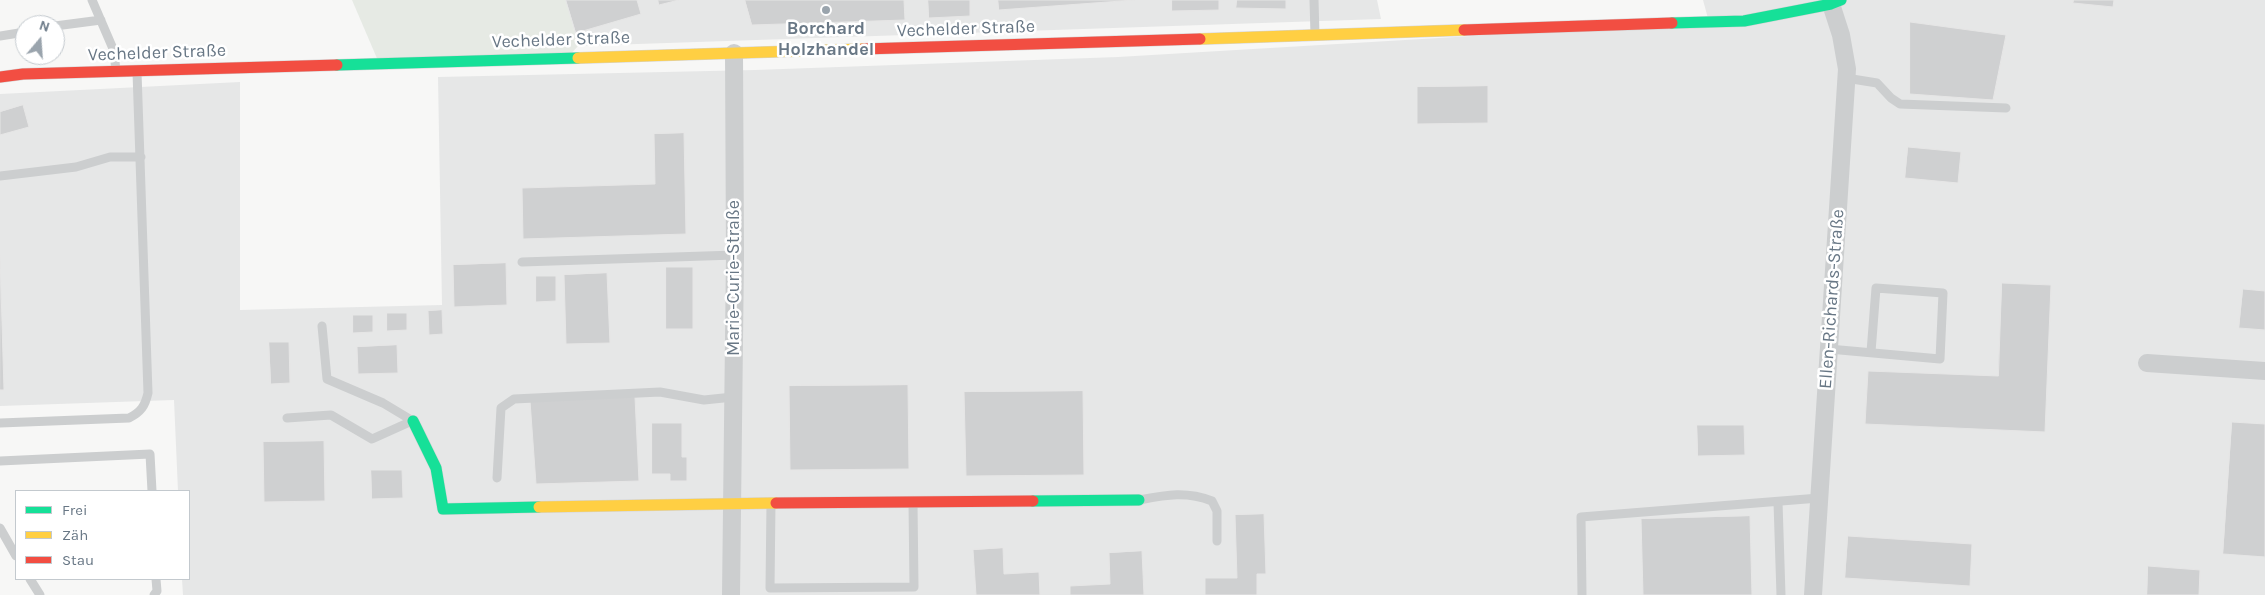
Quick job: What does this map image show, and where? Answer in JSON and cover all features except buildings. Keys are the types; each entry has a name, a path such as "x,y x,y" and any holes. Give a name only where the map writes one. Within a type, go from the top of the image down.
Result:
{"main road":[{"name":"Vechelder Straße","path":"0,77 23,74 1744,21 1836,2"},
{"path":"413,421 436,468 443,509 732,503 1139,500"}],"street":[{"name":"Ellen-Richards-Straße","path":"1813,595 1847,69 1836,2"},
{"name":"Marie-Curie-Straße","path":"731,595 736,255 734,53"},
{"path":"2147,363 2265,371"}],"lane":[{"path":"92,0 114,51 116,72"},
{"path":"1314,0 1314,35"},
{"path":"65,25 101,20"},
{"path":"0,36 15,34"},
{"path":"0,423 130,418 139,413 146,403 148,393 137,71"},
{"path":"1846,78 1877,83 1891,98 1900,104 2006,108"},
{"path":"0,176 76,166 110,157 141,157"},
{"path":"522,262 736,255"},
{"path":"1829,348 1940,359 1943,293 1876,288 1871,352"},
{"path":"322,326 327,379 383,403 413,421"},
{"path":"497,478 501,408 514,398 660,392 704,400 734,397"},
{"path":"287,418 331,415 372,439 413,421"},
{"path":"0,461 150,454 152,490"},
{"path":"1139,500 1170,494 1190,494 1212,501 1217,511 1217,540"},
{"path":"1582,595 1581,517 1820,498"},
{"path":"771,503 770,588 914,587 913,502"},
{"path":"1778,502 1781,595"},
{"path":"0,528 15,554"},
{"path":"31,580 40,595"},
{"path":"154,595 157,591 156,580"}],"shaded area":[{"path":"352,0 566,0 578,46 567,58 379,63"},
{"path":"565,0 1377,0 1381,19 578,46"},
{"path":"1703,0 2265,0 2265,595 183,595 182,580 190,580 190,490 178,490 174,400 0,406 0,94 240,82 240,310 442,305 438,77 755,70 1118,57 1709,22"}],"traffic: fast":[{"path":"1672,23 1744,21 1831,4 1841,0"},
{"path":"337,65 578,58"},
{"path":"413,421 436,468 443,509 539,507"},
{"path":"1033,501 1139,500"}],"traffic: slow":[{"path":"1200,39 1464,30"},
{"path":"578,58 863,49"},
{"path":"539,507 776,503"}],"traffic: jam":[{"path":"1464,30 1672,23"},
{"path":"863,49 1200,39"},
{"path":"0,77 23,74 337,65"},
{"path":"776,503 1033,501"}],"place":[{"name":"Borchard Holzhandel","path":"826,10"}]}
